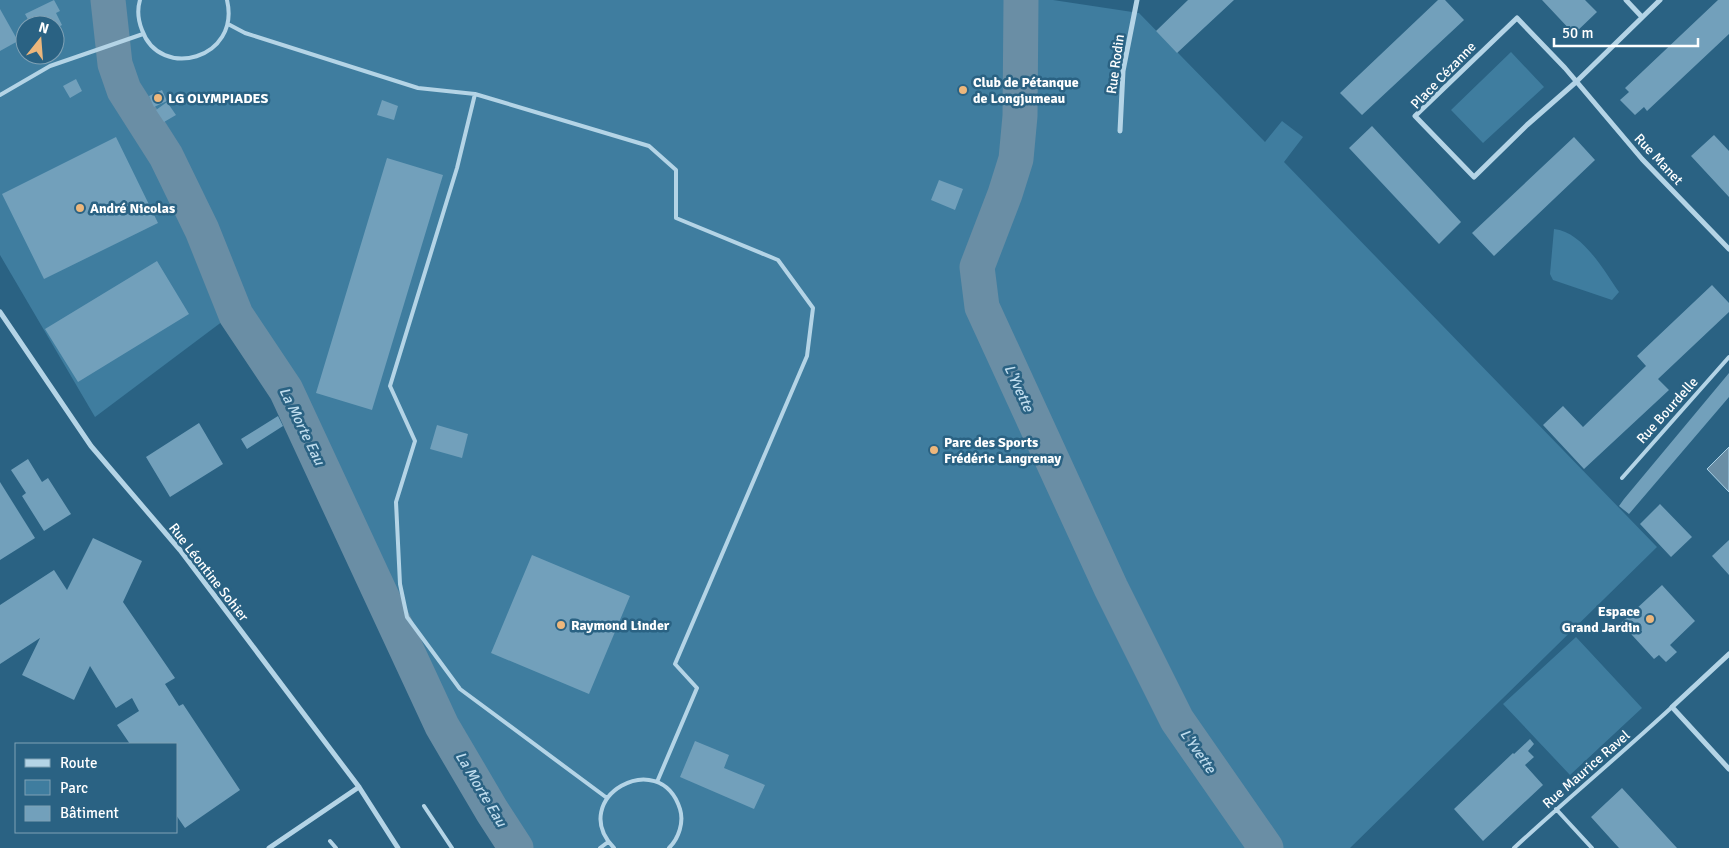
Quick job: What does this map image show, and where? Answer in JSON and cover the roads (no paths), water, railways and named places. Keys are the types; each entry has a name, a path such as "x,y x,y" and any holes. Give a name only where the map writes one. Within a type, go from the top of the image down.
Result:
{"street":[{"name":"Rue Rodin","path":"1120,131 1123,70 1137,0"},
{"path":"1626,0 1642,16"},
{"path":"1576,82 1660,0"},
{"name":"Place Cézanne","path":"1517,18 1576,82 1527,125 1474,177 1415,116 1517,18"},
{"name":"Rue Manet","path":"1576,82 1642,159 1729,249"},
{"name":"Rue Léontine Sohier","path":"0,312 90,446 180,550 359,787 398,848"},
{"path":"1729,654 1672,707 1729,769"},
{"path":"269,848 359,787"}],"lane":[{"path":"140,0 138,20 143,34 153,47 166,55 181,59 197,57 211,50 222,39 228,24 230,10 227,0"},
{"path":"228,24 245,33 418,88 475,94 649,146 676,170 676,218 778,260 813,308 807,356 675,664 696,688 657,782"},
{"path":"0,94 50,66 143,34"},
{"path":"475,94 457,168 390,386 415,441 396,502 400,584 407,617 460,689 607,798"},
{"name":"Rue Bourdelle","path":"1622,478 1729,357"},
{"name":"Rue Maurice Ravel","path":"1514,848 1672,707"},
{"path":"614,848 604,834 601,821 603,807 607,798 616,788 628,781 642,779 657,782 669,790 677,801 682,814 681,828 672,847"},
{"path":"424,806 452,848"},
{"path":"1556,809 1592,848"},
{"path":"330,841 336,848"},
{"path":"600,848 608,842"}],"waterway":[{"name":"La Morte Eau","path":"108,0 115,64 124,90 166,156 202,230 236,315 286,390 442,726 516,848"},
{"name":"L'Yvette","path":"1021,0 1020,116 1016,159 1005,194 977,267 982,307 1111,588 1177,720 1266,848"}],"place":[{"name":"Club de Pétanque de Longjumeau","path":"963,90"},
{"name":"LG OLYMPIADES","path":"158,98"},
{"name":"André Nicolas","path":"80,208"},
{"name":"Parc des Sports Frédéric Langrenay","path":"934,450"},
{"name":"Espace Grand Jardin","path":"1650,619"},
{"name":"Raymond Linder","path":"561,625"}]}
